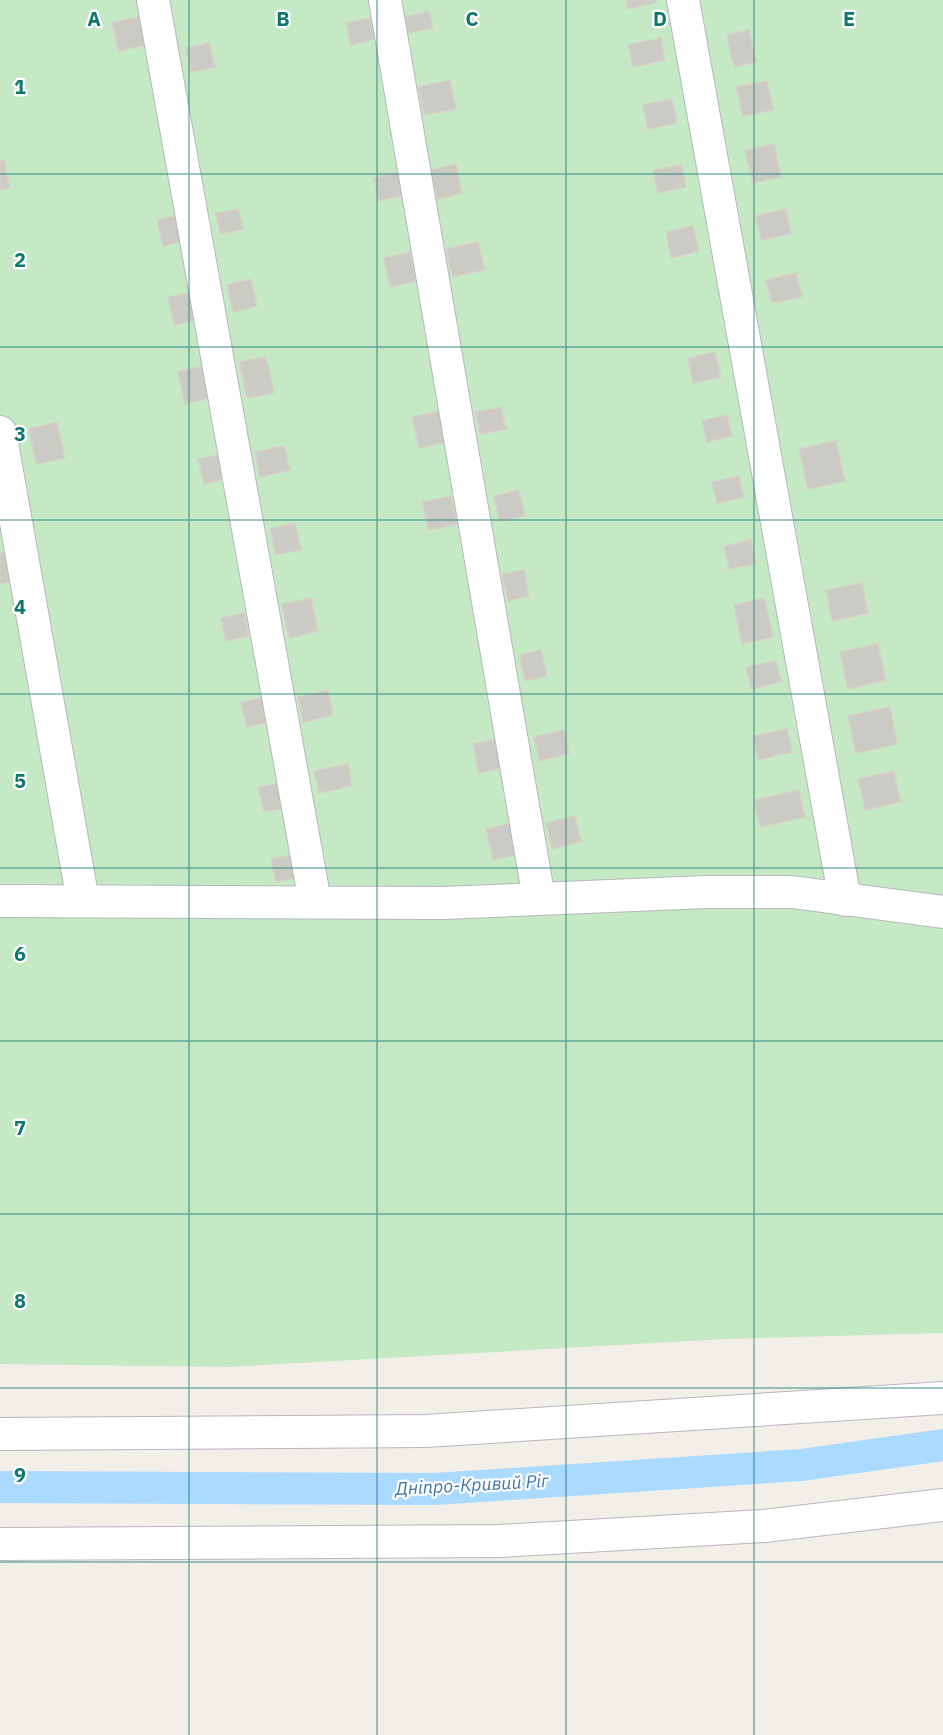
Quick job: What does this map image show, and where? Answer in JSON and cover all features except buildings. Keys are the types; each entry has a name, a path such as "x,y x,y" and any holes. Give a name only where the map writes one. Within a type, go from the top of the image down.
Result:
{"street":[{"path":"153,0 315,902"},
{"path":"385,0 539,899"},
{"path":"683,0 845,900"},
{"path":"0,432 83,901"},
{"path":"0,901 443,903 706,892 792,892 943,912"},
{"path":"0,1434 426,1431 943,1398"},
{"path":"0,1544 499,1541 764,1526 943,1505"}],"green space":[{"path":"0,0 943,0 943,1333 726,1339 229,1367 0,1364"}],"waterway":[{"name":"Дніпро-Кривий Ріг","path":"0,1487 435,1489 801,1465 943,1445"}]}
